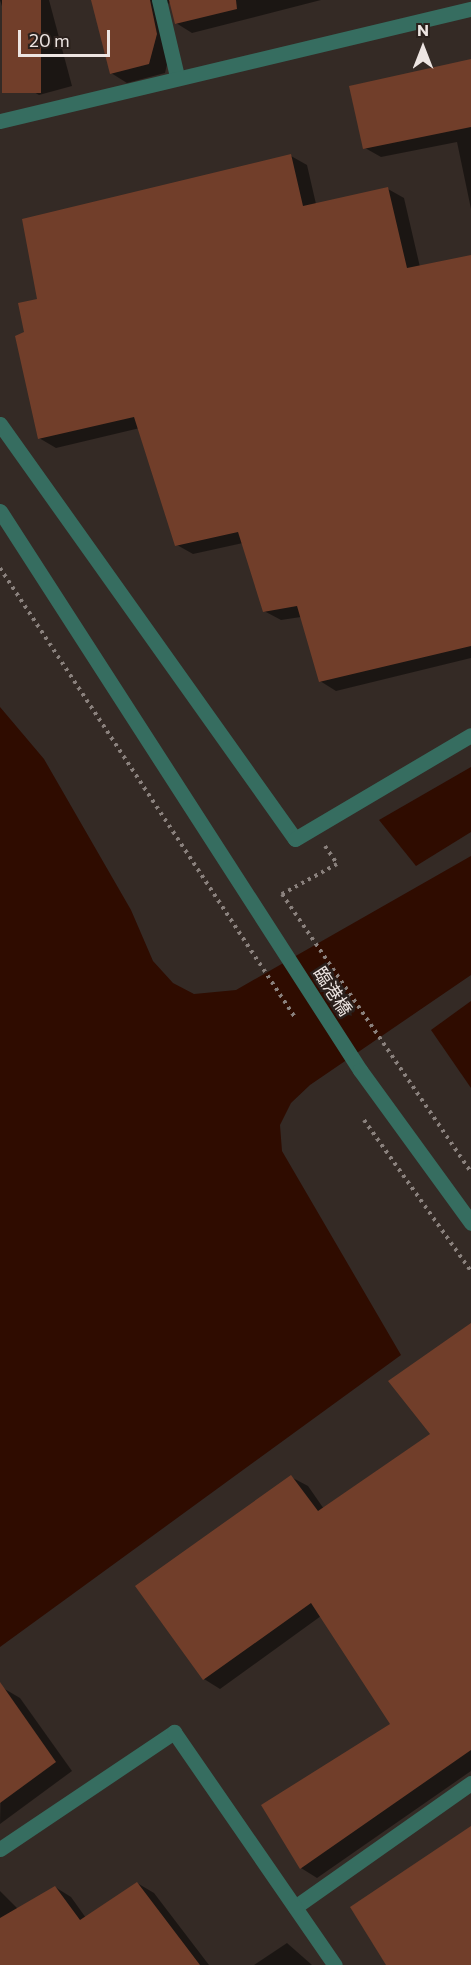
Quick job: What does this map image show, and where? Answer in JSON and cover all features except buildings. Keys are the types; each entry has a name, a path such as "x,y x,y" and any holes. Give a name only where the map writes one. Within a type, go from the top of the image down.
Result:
{"street":[{"path":"159,0 177,76"},
{"path":"0,121 177,76 471,9"},
{"path":"0,424 295,839 471,735"},
{"name":"臨港橋","path":"0,511 360,1070 471,1222"},
{"path":"0,1849 174,1732 336,1965"},
{"path":"295,1907 471,1783"}],"path":[{"path":"0,568 299,1023"},
{"path":"313,829 337,864 282,894 471,1172"},
{"path":"358,1111 471,1271"}],"shaded area":[{"path":"0,707 44,759 131,910 153,961 173,983 194,994 236,990 471,856 471,975 310,1085 291,1103 280,1125 282,1151 401,1355 0,1647"},
{"path":"471,767 471,832 416,866 379,820"},
{"path":"471,1001 471,1088 431,1030"}]}
